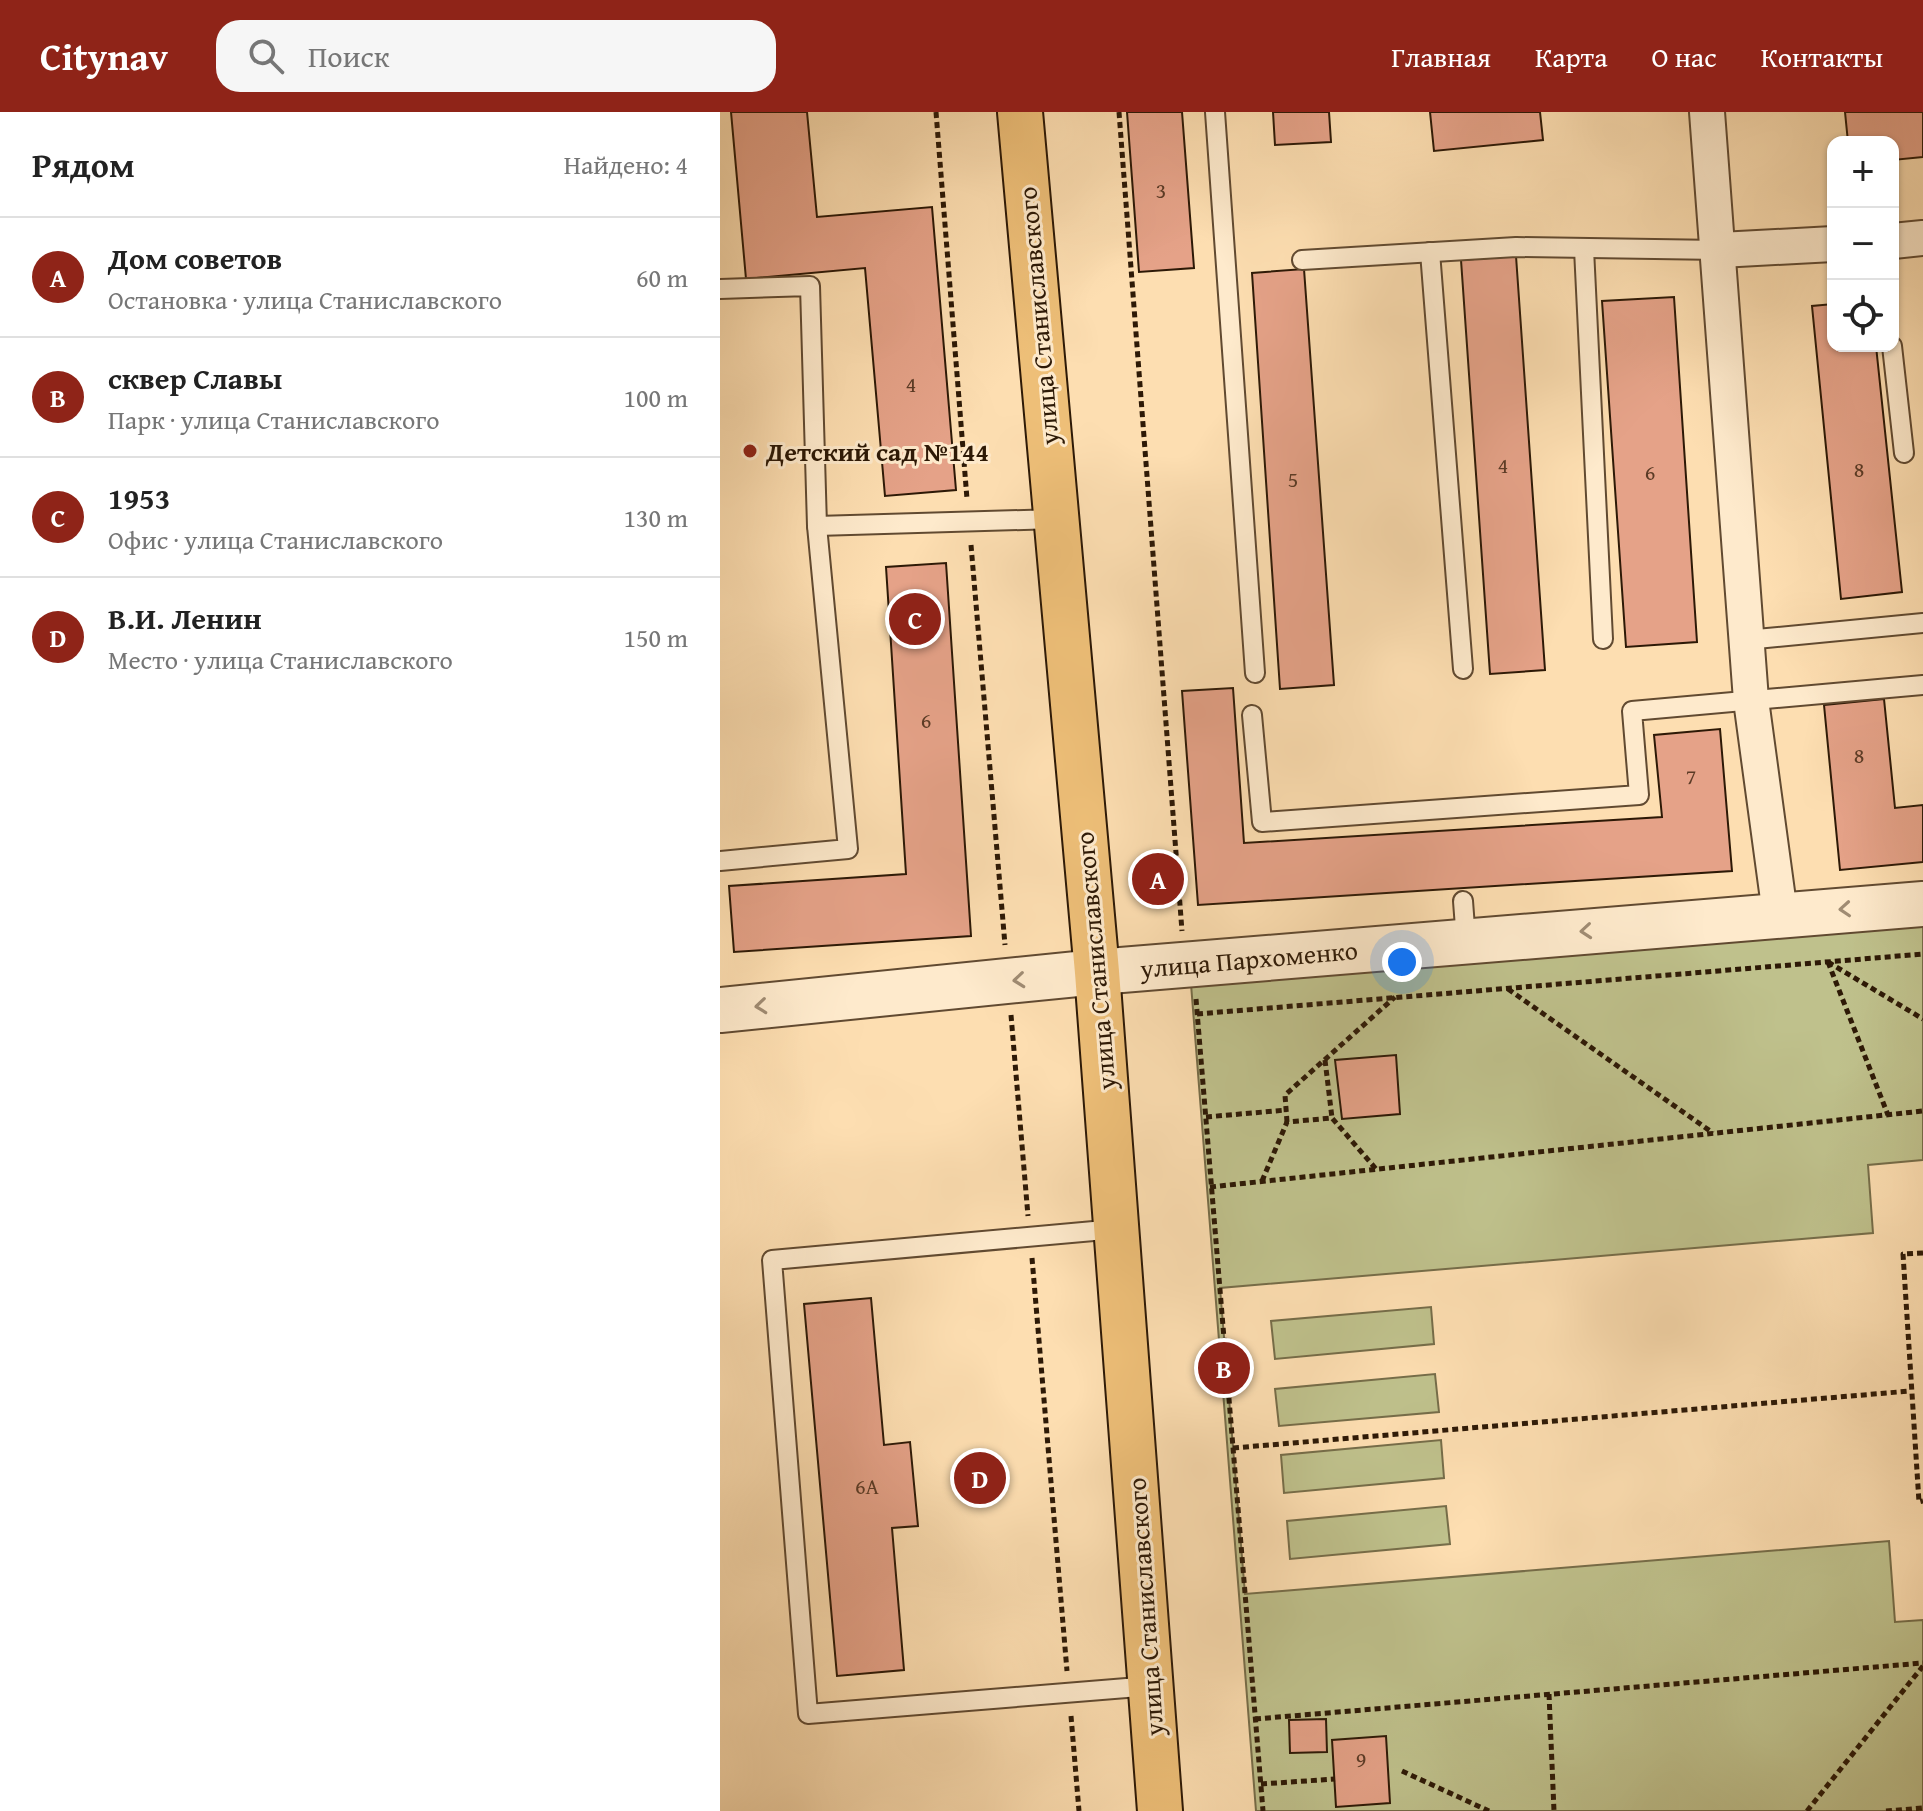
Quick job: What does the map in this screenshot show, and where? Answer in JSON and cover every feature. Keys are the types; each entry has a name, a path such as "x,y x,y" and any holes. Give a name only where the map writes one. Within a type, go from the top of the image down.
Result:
{"main road":[{"name":"улица Станиславского","path":"1020,112 1097,972 1160,1811"}],"street":[{"path":"1707,112 1720,250 1751,700 1780,914"},
{"path":"1899,240 1923,238"},
{"path":"1720,250 1827,244"},
{"name":"улица Пархоменко","path":"720,1010 1193,964 1464,921 1780,914 1923,904"}],"lane":[{"path":"1215,112 1255,673"},
{"path":"1302,260 1516,247 1720,250"},
{"path":"1584,249 1603,639"},
{"path":"1430,252 1463,669"},
{"path":"720,289 810,286 817,526 848,849 720,861"},
{"path":"1893,352 1904,453"},
{"path":"817,526 1056,519"},
{"path":"1746,640 1923,623"},
{"path":"1252,715 1262,822 1639,795 1632,711 1923,685"},
{"path":"1116,1229 772,1260 808,1714 1151,1686"}],"path":[{"path":"1119,112 1178,921 1193,964 1263,1811"},
{"path":"1197,1014 1923,954"},
{"path":"1828,962 1923,1019"},
{"path":"1828,962 1888,1115"},
{"path":"1506,988 1713,1133"},
{"path":"1262,1182 1287,1122 1285,1095 1396,997"},
{"path":"1325,1059 1332,1118 1376,1169"},
{"path":"1206,1117 1286,1110"},
{"path":"1210,1187 1923,1111"},
{"path":"1287,1122 1332,1118"},
{"path":"1923,1253 1903,1254 1919,1502 1923,1501"},
{"path":"1233,1448 1910,1391"},
{"path":"1255,1719 1923,1664"},
{"path":"1807,1811 1923,1664"},
{"path":"1549,1694 1554,1811"},
{"path":"1402,1771 1489,1811"},
{"path":"1261,1784 1335,1779"},
{"path":"1886,1811 1923,1808"}],"green space":[{"path":"1923,924 1923,1160 1868,1165 1873,1233 1220,1288 1245,1594 1889,1541 1895,1622 1923,1620 1923,1811 1256,1811 1191,984"},
{"path":"1431,1307 1434,1344 1275,1359 1271,1321"},
{"path":"1435,1374 1439,1412 1279,1426 1275,1389"},
{"path":"1441,1440 1444,1478 1284,1493 1281,1455"},
{"path":"1446,1506 1450,1544 1290,1559 1287,1521"}],"building":[{"path":"731,112 807,112 817,217 932,207 956,490 885,496 865,268 746,279"},
{"path":"1127,112 1182,112 1194,268 1139,272"},
{"path":"1273,112 1329,112 1331,142 1275,145"},
{"path":"1430,112 1540,112 1543,140 1434,151"},
{"path":"1845,112 1923,112 1923,157 1899,159 1899,136 1847,136"},
{"path":"1516,256 1545,670 1490,674 1461,260"},
{"path":"1304,269 1334,685 1280,689 1252,273"},
{"path":"1674,297 1697,642 1626,647 1602,301"},
{"path":"1827,305 1827,352 1877,352 1902,592 1841,599 1812,306"},
{"path":"946,563 971,936 734,952 729,886 906,874 886,567"},
{"path":"1233,688 1244,843 1662,817 1654,735 1720,729 1732,871 1198,905 1182,691"},
{"path":"1884,699 1895,808 1923,805 1923,862 1840,870 1824,705"},
{"path":"1396,1055 1400,1114 1342,1119 1335,1060"},
{"path":"871,1298 884,1445 910,1442 918,1526 892,1528 904,1670 837,1676 804,1304"},
{"path":"1326,1719 1327,1752 1290,1753 1289,1720"},
{"path":"1386,1736 1390,1803 1336,1807 1332,1740"}],"place":[{"name":"Детский сад №144","path":"750,451"},
{"name":"1953","path":"915,619"},
{"name":"Дом советов","path":"1158,879"},
{"name":"сквер Славы","path":"1224,1368"},
{"name":"В.И. Ленин","path":"980,1478"}]}
